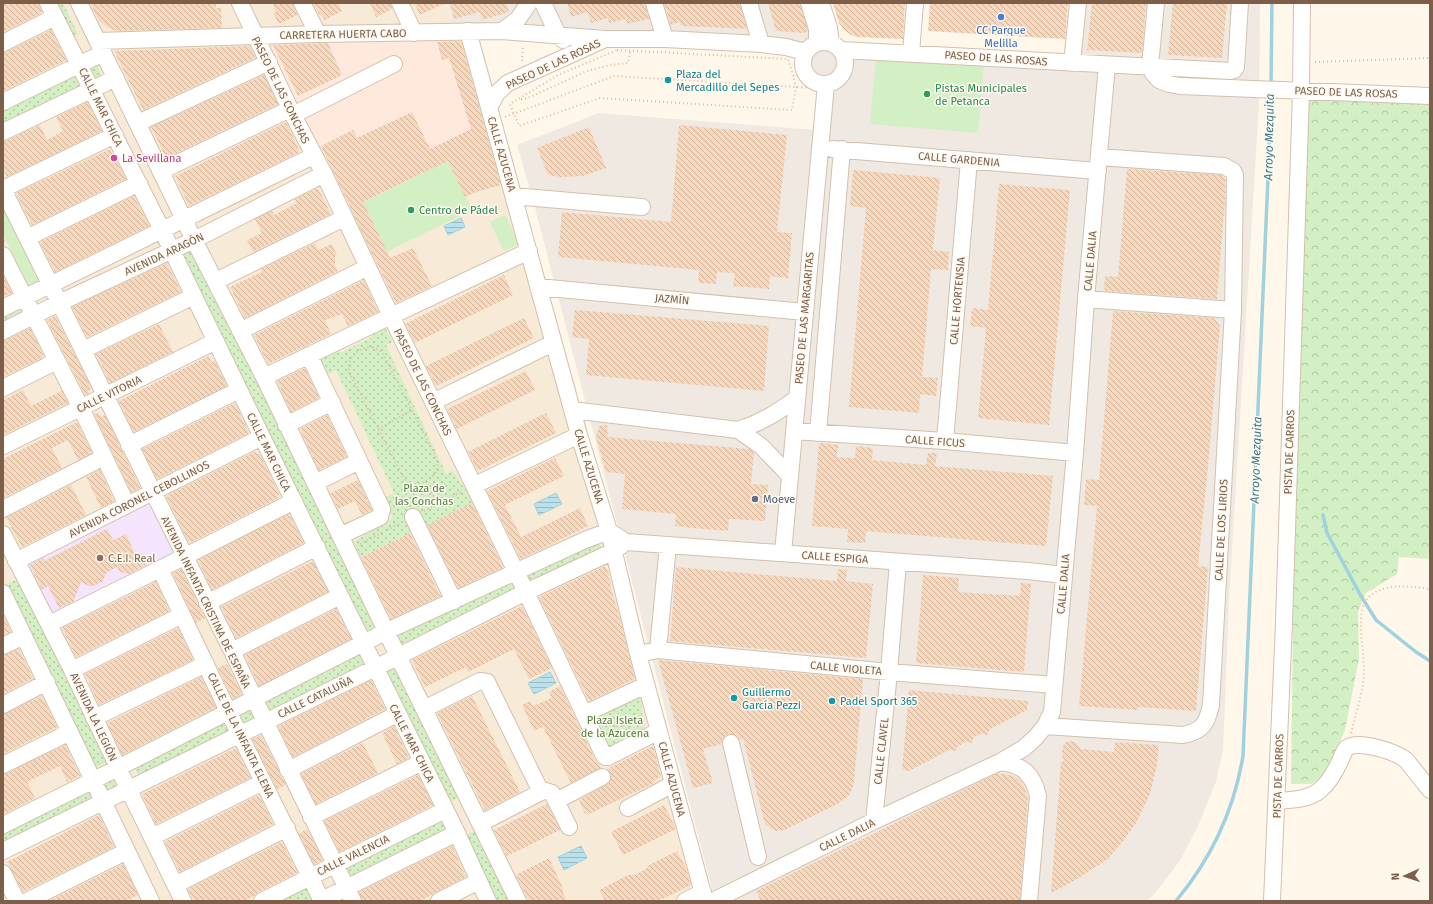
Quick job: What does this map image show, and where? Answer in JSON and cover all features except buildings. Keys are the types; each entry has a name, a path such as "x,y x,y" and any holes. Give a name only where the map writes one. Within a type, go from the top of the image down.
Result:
{"street":[{"path":"79,3 194,240 264,377 386,632 518,901"},
{"name":"PASEO DE LAS CONCHAS","path":"240,3 255,37 269,62 291,112 313,156 324,174 390,316 475,485 604,757 659,731"},
{"path":"302,3 318,34"},
{"path":"400,3 414,33"},
{"path":"502,31 518,19 529,3"},
{"path":"543,3 558,35 562,38 566,47 565,57"},
{"path":"654,3 665,38"},
{"path":"749,3 761,44"},
{"path":"809,3 823,47 845,60 844,71 836,80 826,87 813,81 806,75 802,66 803,57 823,47 829,28 821,3"},
{"path":"911,53 915,3"},
{"path":"1072,63 1078,3"},
{"path":"1150,66 1156,3"},
{"name":"PASEO DE LAS ROSAS","path":"468,31 502,31 604,39 665,38 786,47 823,47 1072,63 1231,71 1236,67 1240,3"},
{"name":"PISTA DE CARROS","path":"1272,901 1277,801 1297,91 1302,62 1302,3"},
{"path":"3,43 52,10"},
{"name":"CALLE MAR CHICA","path":"52,10 172,250 239,390 364,643 397,714 457,833 488,901"},
{"name":"CARRETERA HUERTA CABO","path":"101,47 318,34 468,31"},
{"name":"CALLE AZUCENA","path":"468,31 579,435 609,531 620,546 638,654 673,784 713,899"},
{"name":"PASEO DE LAS ROSAS","path":"491,115 492,100 501,88 512,81 604,39"},
{"path":"3,102 80,64 101,47"},
{"path":"138,123 269,62"},
{"path":"160,171 394,64"},
{"name":"CALLE DALIA","path":"685,901 713,899 1000,762 1028,744 1045,726 1052,712 1107,65"},
{"name":"PASEO DE LAS ROSAS","path":"1150,66 1152,73 1159,80 1180,86 1430,96"},
{"path":"477,68 492,83 501,88"},
{"path":"3,132 116,78"},
{"name":"PASEO DE LAS MARGARITAS","path":"783,553 826,87"},
{"path":"3,189 115,134"},
{"name":"CALLE GARDENIA","path":"820,148 969,160 1224,166 1233,171"},
{"path":"818,433 842,149"},
{"name":"AVENIDA ARAGÓN","path":"3,308 313,156"},
{"name":"CALLE HORTENSIA","path":"945,442 969,160"},
{"name":"CALLE DE LOS LIRIOS","path":"1045,726 1184,735 1192,733 1205,724 1211,705 1232,310 1235,180 1233,171"},
{"name":"AVENIDA ARAGÓN","path":"3,331 194,240 324,174"},
{"path":"27,238 139,183"},
{"name":"AVENIDA INFANTA CRISTINA DE ESPAÑA","path":"3,189 152,493 232,651 288,770 350,894"},
{"path":"514,198 524,197 642,207"},
{"path":"216,281 344,218"},
{"path":"264,377 529,251"},
{"path":"3,255 81,408 127,505"},
{"path":"240,331 368,267"},
{"name":"JAZMÍN","path":"538,287 805,312"},
{"path":"83,350 194,296"},
{"path":"1086,299 1232,310"},
{"name":"CALLE VITORIA","path":"3,446 216,341"},
{"path":"433,402 553,343"},
{"path":"309,355 381,506 382,513 380,517 340,536"},
{"path":"3,388 57,361"},
{"path":"129,445 239,390"},
{"path":"572,410 738,430 769,418 797,398"},
{"path":"286,425 332,402"},
{"path":"738,430 761,446 790,476"},
{"name":"CALLE FICUS","path":"794,431 1075,453"},
{"path":"475,485 579,435"},
{"name":"AVENIDA CORONEL CEBOLLINOS","path":"16,561 262,437"},
{"path":"3,509 104,457"},
{"path":"314,483 359,461"},
{"path":"49,624 294,501"},
{"path":"413,517 454,601"},
{"path":"3,825 386,632 590,537 609,531"},
{"name":"AVENIDA LA LEGIÓN","path":"3,534 72,670 183,901"},
{"path":"658,650 668,545"},
{"name":"CALLE ESPIGA","path":"620,546 668,545 1028,571 1064,575"},
{"name":"CALLE CATALUÑA","path":"3,851 620,546"},
{"path":"207,603 317,548"},
{"name":"CALLE CLAVEL","path":"874,821 898,562"},
{"name":"CALLE DE LA INFANTA ELENA","path":"160,569 228,711 287,828 321,901"},
{"path":"3,593 104,801 149,900"},
{"path":"232,651 340,596"},
{"path":"72,670 182,615"},
{"path":"3,646 24,636"},
{"name":"CALLE VIOLETA","path":"638,654 658,650 1054,686"},
{"path":"94,718 206,664"},
{"path":"424,708 480,681 487,682 541,792"},
{"path":"3,705 47,682"},
{"path":"584,714 646,685"},
{"path":"288,770 397,714"},
{"path":"3,765 70,732"},
{"path":"731,743 758,857"},
{"path":"1277,801 1304,798 1319,791 1326,785 1346,749 1351,746 1376,747 1395,752 1406,760 1430,790"},
{"path":"312,816 422,762"},
{"path":"1000,762 1018,766 1026,771 1032,778 1038,796 1029,901"},
{"path":"556,801 602,777"},
{"path":"152,837 263,782"},
{"path":"628,808 673,784"},
{"path":"481,823 541,792 546,791 550,792 556,801 569,827"},
{"name":"CALLE VALENCIA","path":"262,901 445,810"},
{"path":"176,885 287,828"},
{"path":"321,901 350,894 457,833"},
{"path":"27,901 127,851"},
{"path":"3,874 17,901"},
{"path":"439,901 479,881"}],"path":[{"path":"617,50 788,59 796,87 792,110 600,98 519,126 510,104 566,72 617,50"},
{"path":"517,100 528,98 587,71 610,65 628,63 630,51"},
{"path":"1302,62 1430,58"},
{"path":"491,115 514,114 614,76 796,87 826,87"},
{"path":"373,347 382,352 437,459 435,473 422,483 409,484 405,481 378,429 349,372 351,358 361,349 373,347"},
{"path":"378,429 412,410"},
{"path":"426,481 437,504"},
{"path":"1346,749 1359,704 1363,683 1361,616 1365,603 1372,594 1389,588 1408,586 1430,589"},
{"path":"629,723 642,716"},
{"path":"618,729 618,723 620,720 626,720 629,723"},
{"path":"618,729 621,732 627,731 629,723"},
{"path":"603,737 618,729"}],"shaded area":[{"path":"3,3 232,3 338,213 350,209 495,137 701,901 3,901"},
{"path":"247,3 447,3 454,26 260,29"},
{"path":"447,3 807,3 841,54 984,63 1078,72 1083,3 1260,3 1259,103 1229,600 1223,750 1216,782 1198,826 1179,862 1147,901 715,901 534,204 517,145 599,113 815,130 818,83 808,76 797,60 788,55 662,35 591,29 454,26"},
{"path":"462,37 495,137 350,209 265,43"},
{"name":"C.E.I. Real","path":"150,501 177,554 51,616 24,563"}],"green space":[{"path":"52,3 63,3 78,34 70,39"},
{"name":"Pistas Municipales de Petanca","path":"876,56 984,63 978,133 870,124"},
{"path":"96,63 104,80 92,86 84,69"},
{"path":"78,71 85,85 3,125 3,108"},
{"path":"1307,95 1430,100 1430,559 1399,557 1397,574 1366,593 1358,613 1359,659 1345,730 1327,772 1312,784 1291,784 1295,475"},
{"name":"Centro de Pádel","path":"448,161 472,210 374,258 350,209"},
{"path":"3,209 39,280 29,286 3,234"},
{"path":"505,215 519,244 504,251 490,222"},
{"path":"189,244 379,628 368,636 179,253"},
{"path":"23,304 27,313 3,325 3,314"},
{"name":"Plaza de las Conchas","path":"383,324 393,342 386,345 446,474 453,471 474,502 361,557 354,542 393,518 384,498 394,493 336,370 324,376 315,359 337,348 340,353 372,337 369,331"},
{"path":"598,538 603,552 530,587 524,575"},
{"path":"19,578 109,761 91,770 3,586"},
{"path":"515,579 521,591 402,650 396,637"},
{"path":"362,651 369,665 267,716 260,701"},
{"path":"396,663 461,796 448,803 383,670"},
{"name":"Plaza Isleta de la Azucena","path":"640,693 645,734 606,754 589,717"},
{"path":"249,707 256,721 241,728 234,714"},
{"path":"227,720 233,733 141,780 133,765"},
{"path":"113,774 119,786 104,793 98,782"},
{"path":"87,785 94,800 3,845 3,826"},
{"path":"443,817 450,831 349,881 342,867"},
{"path":"478,829 512,901 496,901 464,836"},
{"path":"307,885 314,899 309,901 276,901"}],"water":[{"path":"461,218 465,227 448,235 444,226"},
{"path":"556,493 562,504 539,515 534,504"},
{"path":"550,672 556,683 534,694 528,683"},
{"path":"581,846 587,858 564,870 558,857"}],"waterway":[{"name":"Arroyo Mezquita","path":"1271,85 1272,3"},
{"name":"Arroyo Mezquita","path":"1176,901 1200,868 1219,833 1234,796 1243,756 1269,154 1270,94"},
{"path":"1323,515 1327,533 1361,596 1376,620 1416,652 1430,661"}],"place":[{"name":"CC Parque Melilla","path":"1001,17"},
{"name":"Plaza del Mercadillo del Sepes","path":"668,80"},
{"name":"Pistas Municipales de Petanca","path":"927,94"},
{"name":"La Sevillana","path":"114,158"},
{"name":"Centro de Pádel","path":"411,210"},
{"name":"Moeve","path":"755,499"},
{"name":"C.E.I. Real","path":"100,558"},
{"name":"Guillermo García Pezzi","path":"734,698"},
{"name":"Padel Sport 365","path":"832,701"}]}
